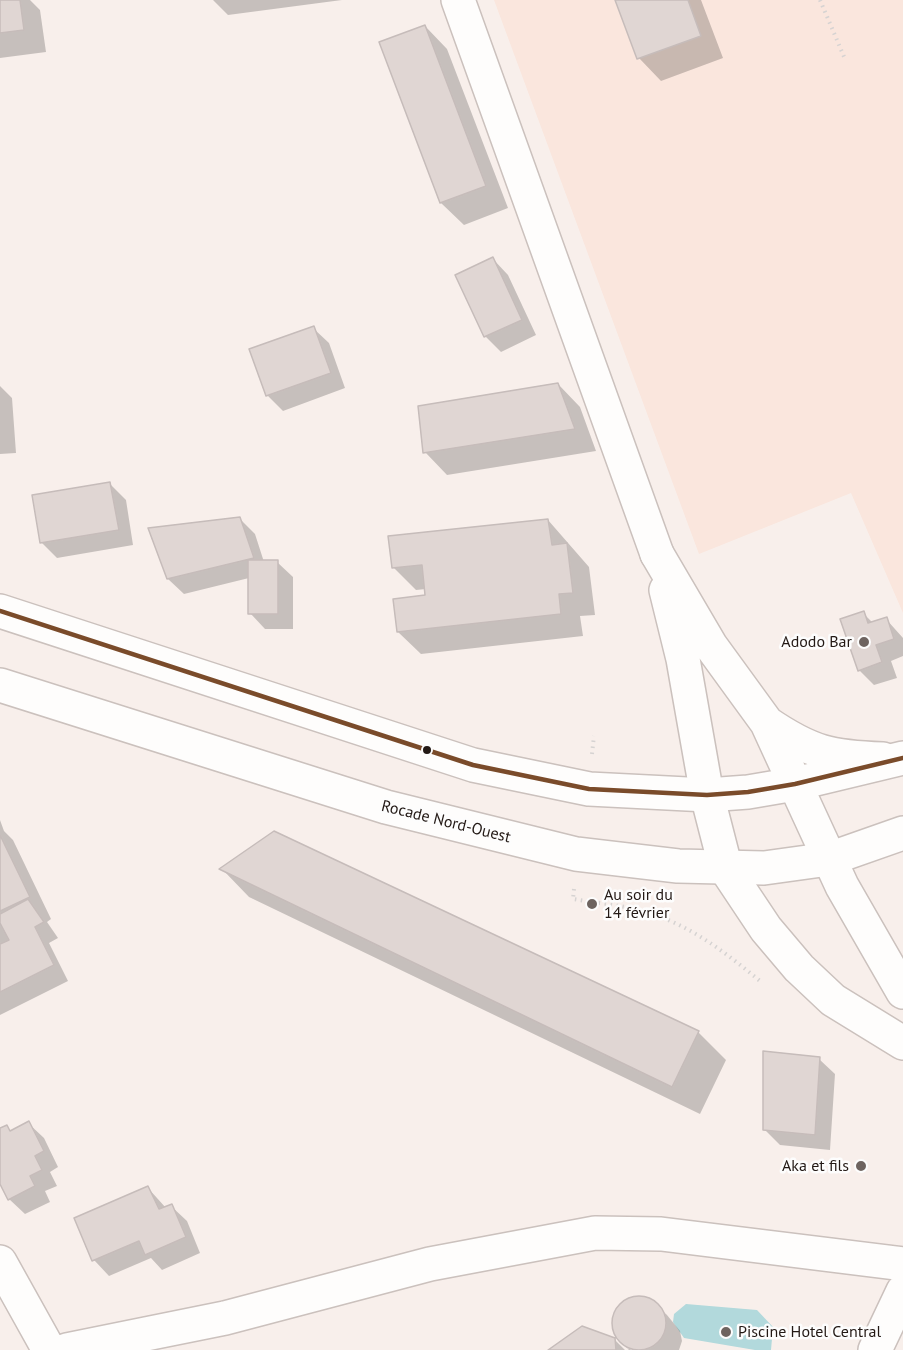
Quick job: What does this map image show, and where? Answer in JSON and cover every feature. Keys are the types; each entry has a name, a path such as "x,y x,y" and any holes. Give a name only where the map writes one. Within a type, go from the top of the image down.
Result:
{"street":[{"path":"458,0 657,554 683,659 706,795 726,869 766,928 799,968 834,1000 903,1043"},
{"path":"657,554 711,646 767,723 829,859 903,992"},
{"path":"0,611 473,765 589,789 706,795 795,784 900,759"},
{"name":"Rocade Nord-Ouest","path":"0,685 386,807 576,854 726,869 798,865 829,859 903,833"},
{"path":"767,723 796,743 828,755 900,759"},
{"path":"67,1350 225,1318 430,1264 595,1233 661,1234 903,1264"},
{"path":"0,1262 49,1350"},
{"path":"875,1350 903,1291"},
{"path":"208,1350 225,1318"}],"path":[{"path":"820,0 845,59"},
{"path":"589,789 594,736"},
{"path":"576,854 573,899 645,912 684,927 720,949 763,983"}],"shaded area":[{"path":"494,0 903,0 903,613 851,493 699,554"}],"water":[{"name":"Piscine Hotel Central","path":"686,1304 757,1310 773,1327 771,1350 755,1350 684,1338 673,1322 674,1314"}],"building":[{"path":"0,0 20,0 24,30 0,33"},
{"path":"615,0 688,0 701,36 637,59"},
{"path":"425,25 486,186 440,203 379,42"},
{"path":"493,257 522,320 484,337 455,275"},
{"path":"314,326 331,373 266,396 249,349"},
{"path":"558,383 575,429 423,453 418,406"},
{"path":"110,482 119,530 40,543 32,495"},
{"path":"240,517 254,558 167,579 148,528"},
{"path":"548,519 552,545 567,543 573,593 559,594 561,614 397,632 393,599 425,595 422,565 392,568 388,536"},
{"path":"248,560 278,560 278,614 248,614"},
{"path":"864,611 868,623 887,617 894,639 876,645 882,662 858,671 840,619"},
{"path":"274,831 699,1031 672,1087 219,869"},
{"path":"0,835 30,897 0,911"},
{"path":"28,899 44,922 35,927 54,965 0,992 0,944 9,940 0,923 0,914"},
{"path":"763,1051 820,1057 815,1135 763,1130"},
{"path":"29,1121 44,1151 35,1156 42,1170 30,1176 35,1186 8,1200 0,1184 0,1128 7,1125 10,1131"},
{"path":"148,1186 159,1209 172,1204 186,1237 145,1255 139,1241 92,1261 74,1218"},
{"path":"634,1296 644,1296 654,1300 662,1308 666,1323 662,1338 654,1346 644,1350 634,1350 624,1346 616,1338 612,1328 612,1318 616,1308 624,1300"},
{"path":"582,1326 615,1338 616,1350 548,1350"}],"transit line":[{"path":"0,611 473,765 589,789 707,795 748,792 795,784 903,758"}],"place":[{"name":"Adodo Bar","path":"864,642"},
{"name":"Au soir du 14 février","path":"592,904"},
{"name":"Aka et fils","path":"861,1166"},
{"name":"Piscine Hotel Central","path":"726,1332"}]}
